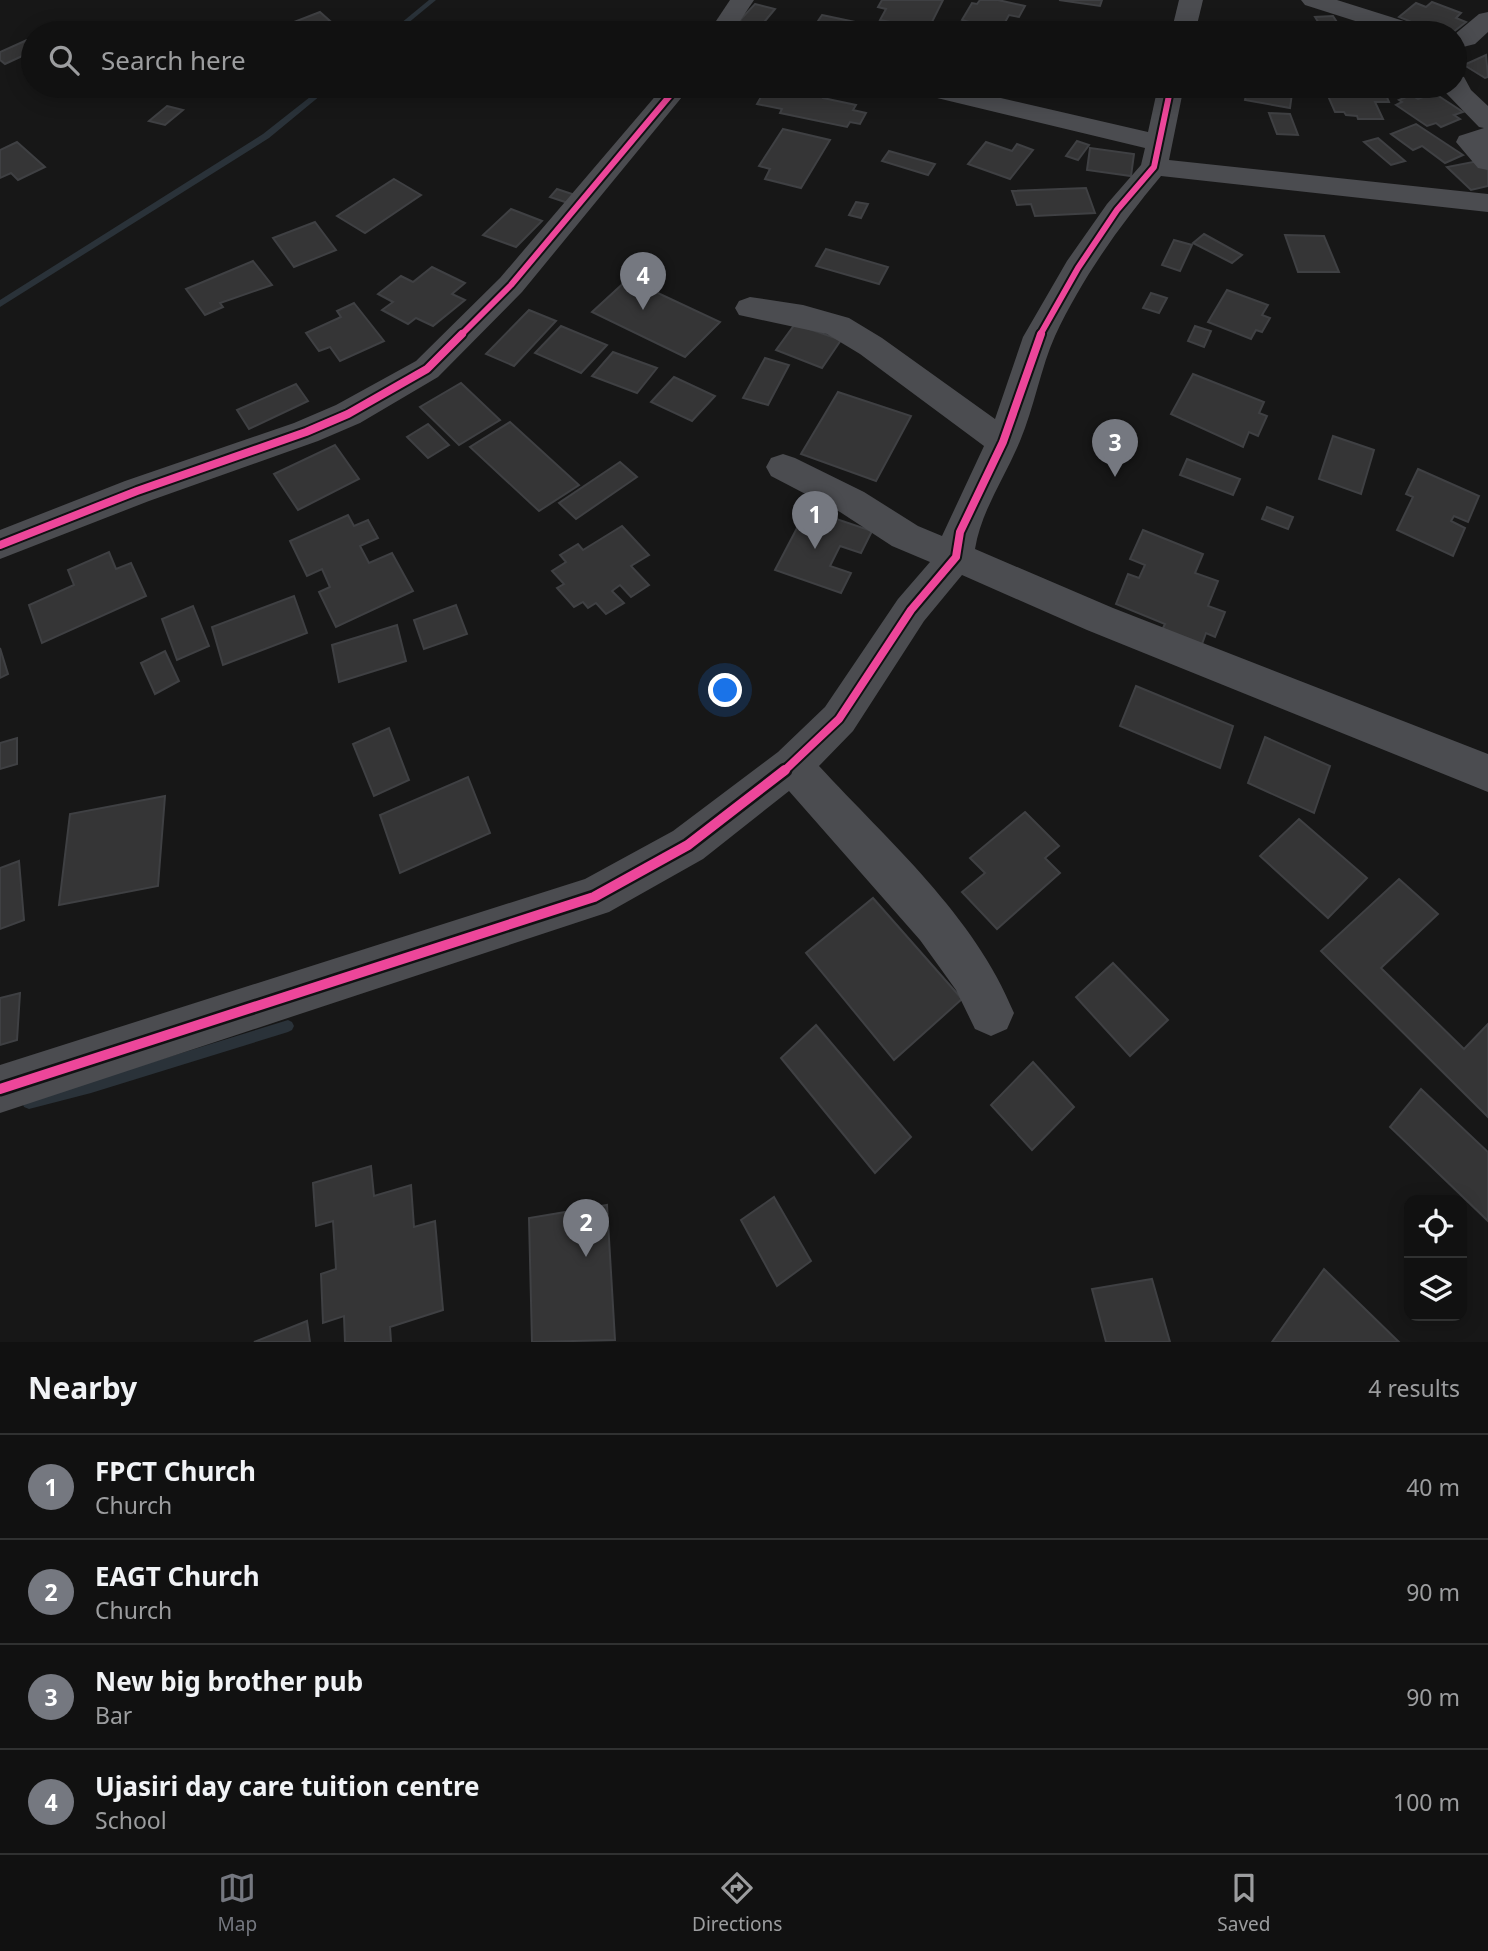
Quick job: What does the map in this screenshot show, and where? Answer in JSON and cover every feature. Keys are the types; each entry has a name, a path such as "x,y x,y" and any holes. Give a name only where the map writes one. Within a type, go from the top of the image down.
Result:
{"street":[{"path":"728,21 742,0"},
{"path":"1186,21 1191,0"},
{"path":"1313,0 1379,21"},
{"path":"1467,38 1488,19"},
{"path":"0,545 136,491 306,432 348,414 427,369 511,285 668,98"},
{"path":"959,98 1157,155 1488,203"},
{"path":"0,1089 594,897 688,845 792,765 839,719 911,610 956,557 960,532 1003,442 1020,400 1039,337 1078,268 1157,155 1169,98"},
{"path":"1464,98 1488,121"},
{"path":"1488,135 1469,142 1488,162"},
{"path":"750,307 803,316 838,326 950,401 1003,442"},
{"path":"783,467 852,502 905,536 1113,624 1488,773"},
{"path":"792,765 936,925 972,974 991,1013"}],"building":[{"path":"882,0 943,0 932,21 880,20 886,9 878,7"},
{"path":"980,0 998,0 1025,6 1019,17 1009,15 1006,21 962,20 972,3 977,4"},
{"path":"1059,0 1102,0 1100,6"},
{"path":"1432,2 1461,13 1456,18 1464,21 1409,21 1399,17 1416,3 1426,7"},
{"path":"755,4 775,9 765,21 739,21"},
{"path":"320,12 330,21 297,21"},
{"path":"822,15 850,21 818,21"},
{"path":"1333,16 1336,21 1318,21 1315,17"},
{"path":"21,43 21,57 5,64 0,60 0,52"},
{"path":"1486,55 1488,77 1485,78 1467,67 1467,64"},
{"path":"760,98 823,98 856,105 853,110 866,113 860,124 850,122 847,127 780,113 782,109 757,104"},
{"path":"1245,98 1291,98 1290,108"},
{"path":"1329,98 1387,98 1389,102 1375,102 1383,119 1358,119 1357,116 1346,115 1344,112 1335,112"},
{"path":"1404,98 1442,98 1463,112 1454,115 1460,119 1441,127 1436,123 1427,126 1396,105"},
{"path":"167,106 183,110 165,125 149,121"},
{"path":"1269,113 1290,114 1298,135 1277,134"},
{"path":"1416,124 1463,155 1445,163 1422,146 1413,150 1391,134"},
{"path":"783,129 830,140 801,188 765,179 770,169 759,166"},
{"path":"1378,138 1405,161 1391,165 1364,142"},
{"path":"1077,141 1089,145 1078,160 1066,156"},
{"path":"17,142 45,167 18,180 11,173 0,178 0,150"},
{"path":"986,142 1012,151 1017,144 1033,150 1010,179 968,164"},
{"path":"1090,148 1134,154 1131,176 1087,170"},
{"path":"889,151 935,164 928,175 882,161"},
{"path":"1478,161 1488,170 1488,186 1471,190 1447,167"},
{"path":"394,179 421,195 365,233 337,216"},
{"path":"1086,188 1095,213 1035,216 1031,204 1017,205 1012,191"},
{"path":"557,189 578,196 571,204 550,197"},
{"path":"856,202 868,204 861,218 849,215"},
{"path":"511,209 542,221 516,247 483,235"},
{"path":"315,222 336,250 294,267 273,238"},
{"path":"1204,234 1242,255 1232,263 1193,243"},
{"path":"1285,235 1324,236 1339,272 1298,272"},
{"path":"1174,240 1192,245 1180,271 1162,265"},
{"path":"826,249 888,267 879,284 816,266"},
{"path":"253,261 272,285 220,303 223,307 205,315 186,289"},
{"path":"432,267 465,283 452,294 465,300 433,326 416,318 408,324 382,310 393,302 378,294 401,276 413,282"},
{"path":"628,279 720,322 685,357 592,312"},
{"path":"1227,290 1268,305 1262,315 1270,318 1262,332 1256,330 1251,339 1208,322"},
{"path":"1151,293 1167,298 1159,313 1143,308"},
{"path":"354,303 384,341 340,361 330,347 319,351 306,333 341,317 337,311"},
{"path":"529,310 556,321 514,366 486,354"},
{"path":"795,324 841,340 822,368 776,350"},
{"path":"561,326 607,345 581,373 535,353"},
{"path":"1195,326 1211,331 1204,347 1188,341"},
{"path":"613,352 657,368 637,393 592,376"},
{"path":"765,358 789,365 768,405 743,398"},
{"path":"1193,374 1264,402 1259,413 1267,416 1258,436 1249,432 1243,447 1171,414"},
{"path":"674,377 715,396 692,421 651,402"},
{"path":"461,383 500,420 459,445 420,407"},
{"path":"296,384 308,401 249,429 237,410"},
{"path":"838,392 911,416 876,481 801,454"},
{"path":"510,422 579,485 539,511 470,447"},
{"path":"428,424 449,445 428,458 407,437"},
{"path":"1333,436 1374,450 1361,494 1319,479"},
{"path":"335,445 359,479 298,510 274,474"},
{"path":"1187,459 1240,479 1233,495 1180,475"},
{"path":"620,462 637,477 576,519 559,503"},
{"path":"1418,469 1479,496 1468,522 1454,516 1451,521 1465,528 1453,556 1397,530 1413,497 1406,494"},
{"path":"1267,507 1293,517 1288,529 1262,519"},
{"path":"807,509 872,531 861,553 840,546 830,566 851,573 841,593 775,570"},
{"path":"348,515 354,526 368,520 378,538 360,546 369,563 392,553 413,591 336,627 319,592 330,587 322,569 307,576 290,541"},
{"path":"622,526 649,555 631,566 649,585 631,597 620,585 612,591 624,603 606,614 596,603 588,608 583,602 574,607 557,588 564,584 552,571 566,562 560,555 578,544 583,550"},
{"path":"1143,530 1203,554 1195,573 1218,581 1208,606 1225,612 1215,637 1206,633 1201,647 1162,630 1165,624 1116,604 1128,574 1139,578 1145,565 1130,559"},
{"path":"109,552 116,569 131,563 146,596 42,643 29,605 74,585 68,570"},
{"path":"294,596 307,633 223,665 212,627"},
{"path":"456,605 467,634 424,649 414,620"},
{"path":"193,606 209,646 177,660 162,619"},
{"path":"397,625 406,661 339,682 332,645"},
{"path":"0,648 8,674 0,678"},
{"path":"165,651 179,681 155,694 141,663"},
{"path":"1136,686 1233,726 1220,768 1120,726"},
{"path":"389,728 409,780 374,796 353,744"},
{"path":"1265,737 1330,766 1314,813 1248,783"},
{"path":"17,738 17,764 0,769 0,743"},
{"path":"468,777 490,833 400,873 380,815"},
{"path":"165,796 158,886 59,905 70,814"},
{"path":"1025,812 1059,846 1045,858 1060,873 997,929 962,892 985,873 970,858"},
{"path":"1299,819 1367,878 1328,918 1260,856"},
{"path":"19,861 24,920 0,929 0,868"},
{"path":"1399,879 1438,914 1381,968 1464,1049 1488,1024 1488,1117 1321,951"},
{"path":"873,898 962,999 894,1060 806,953"},
{"path":"1113,963 1168,1020 1130,1056 1076,997"},
{"path":"20,993 17,1040 0,1045 0,998"},
{"path":"816,1025 911,1137 875,1173 781,1058"},
{"path":"1033,1062 1074,1107 1032,1150 991,1105"},
{"path":"1421,1089 1488,1152 1488,1221 1467,1201 1467,1195 1461,1195 1390,1127"},
{"path":"371,1166 374,1196 411,1185 414,1227 435,1221 443,1310 390,1327 391,1342 345,1342 344,1316 323,1323 321,1274 336,1269 333,1221 316,1226 313,1183"},
{"path":"774,1197 811,1261 777,1286 741,1220"},
{"path":"607,1205 615,1340 532,1342 529,1218"},
{"path":"1324,1269 1399,1342 1272,1342"},
{"path":"1152,1279 1170,1342 1106,1342 1092,1289"},
{"path":"307,1321 310,1342 254,1342"}],"waterway":[{"path":"407,21 433,0"},
{"path":"0,304 266,136 313,98"},
{"path":"29,1102 91,1087 288,1026"}],"cycle path":[{"path":"0,545 137,491 306,432 348,414 427,369 511,285 668,98"},
{"path":"0,1089 594,897 688,845 792,765 839,719 911,610 956,557 960,532 1003,442 1020,399 1039,337 1078,268 1117,210 1154,167 1168,98"}],"place":[{"name":"Ujasiri day care tuition centre","path":"643,310"},
{"name":"New big brother pub","path":"1115,477"},
{"name":"FPCT Church","path":"815,549"},
{"name":"EAGT Church","path":"586,1257"}]}
